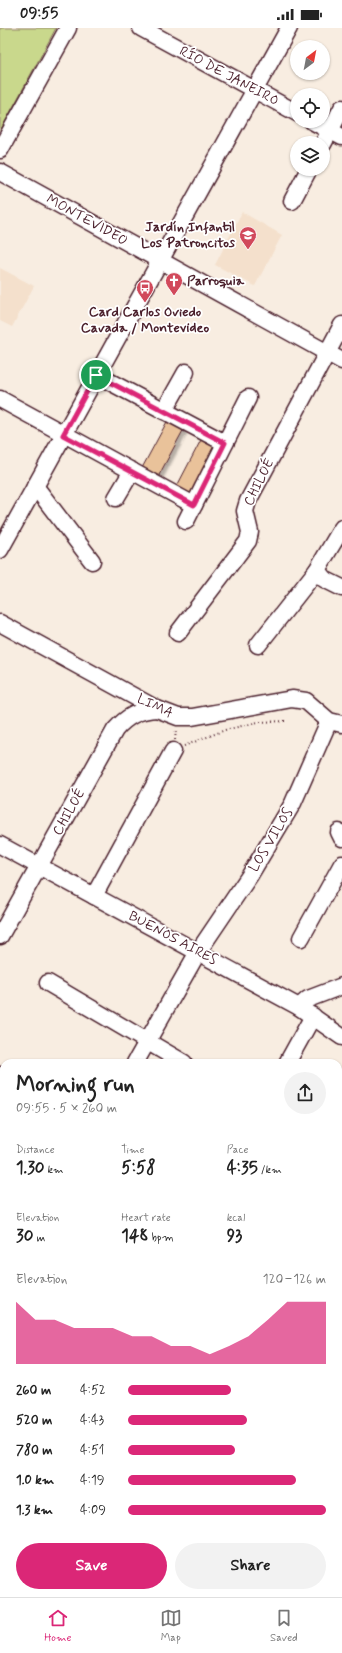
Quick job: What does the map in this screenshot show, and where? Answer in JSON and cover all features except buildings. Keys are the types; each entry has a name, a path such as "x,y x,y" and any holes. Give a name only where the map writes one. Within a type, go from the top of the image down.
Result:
{"street":[{"path":"0,150 68,28"},
{"name":"RÍO DE JANEIRO","path":"141,28 290,109"},
{"path":"0,550 290,28"},
{"path":"321,128 332,137 342,108"},
{"name":"MONTEVIDEO","path":"0,172 342,361"},
{"path":"292,201 305,176"},
{"name":"CHILOÉ","path":"178,633 248,541 250,532 245,511 248,501 342,325"},
{"path":"164,411 186,372"},
{"path":"96,375 225,443"},
{"path":"186,521 248,398"},
{"path":"0,399 63,435 194,505"},
{"path":"116,498 132,471"},
{"path":"35,486 92,561"},
{"path":"258,645 317,570 342,528"},
{"path":"317,570 324,580 342,588"},
{"name":"LIMA","path":"0,623 157,710 178,717 192,717 292,699 306,701 336,723"},
{"name":"CHILOÉ","path":"0,936 115,730 122,722 137,712 157,710"},
{"name":"LOS VILOS","path":"137,1059 198,952 250,875 293,803 336,723"},
{"path":"94,896 173,751"},
{"name":"BUENOS AIRES","path":"0,845 299,1007 342,1037"},
{"path":"301,938 342,864"},
{"path":"48,983 177,1059"},
{"path":"299,1007 308,1000 342,986"},
{"path":"289,1059 313,1016"}],"path":[{"path":"173,751 178,717"},
{"path":"173,751 225,730 258,722 287,721"}],"shaded area":[{"name":"Jardín Infantil Los Patroncitos","path":"242,212 282,235 255,286 215,265"},
{"path":"0,268 34,286 12,327 0,321"}],"green space":[{"path":"0,28 56,28 0,131"}],"place":[{"name":"Jardín Infantil Los Patroncitos","path":"248,250"},
{"name":"Parroquia","path":"174,296"},
{"name":"Card Carlos Oviedo Cavada / Montevideo","path":"145,303"}],"route":[{"path":"96,375 225,443 194,505 63,435 96,375"}]}
